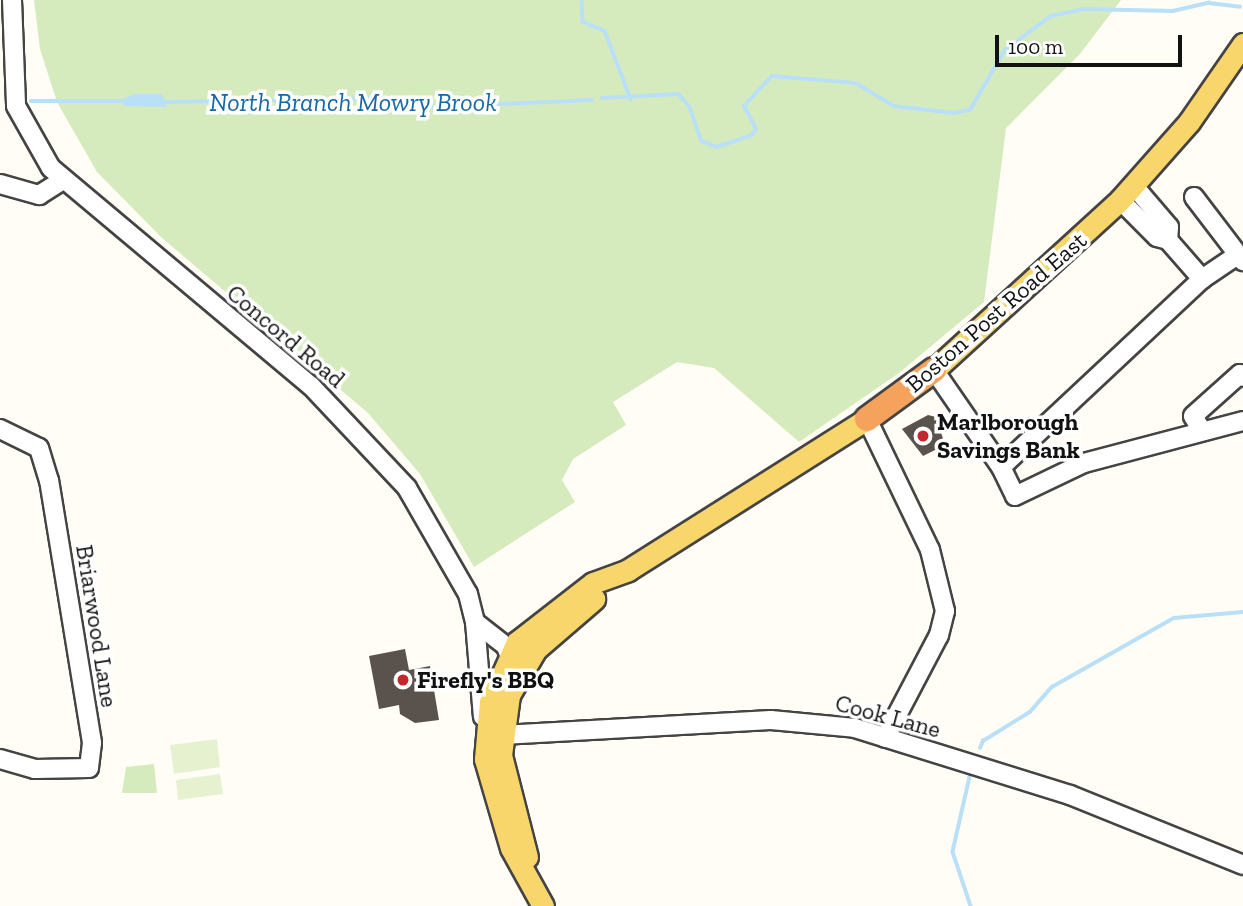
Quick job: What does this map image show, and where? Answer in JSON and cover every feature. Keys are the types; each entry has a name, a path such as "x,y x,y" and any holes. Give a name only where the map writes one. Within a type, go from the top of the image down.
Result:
{"highway":[{"name":"Boston Post Road East","path":"867,419 934,370"}],"main road":[{"name":"Boston Post Road East","path":"934,370 1127,193 1189,122 1243,44"},
{"name":"Boston Post Road East","path":"542,906 534,886 494,740 514,664 628,570 867,419"}],"street":[{"name":"Concord Road","path":"10,0 16,106 37,151 63,180 311,386 370,443 407,488 451,559 475,622 494,740"},
{"path":"0,184 39,195 63,180"},
{"path":"1127,193 1157,237 1168,240 1202,279"},
{"path":"1001,467 1202,279 1240,258 1194,197"},
{"path":"934,370 1001,467 1015,496 1084,463 1243,421"},
{"path":"1202,431 1193,416 1240,374 1243,377"},
{"path":"867,419 930,550 945,611 939,635 885,738"},
{"name":"Briarwood Lane","path":"0,429 39,448 49,480 92,743 89,768 35,769 0,759"},
{"path":"475,622 506,646 514,664"},
{"path":"478,647 514,664"},
{"name":"Cook Lane","path":"494,740 771,720 855,728 1070,795 1243,865"}],"green space":[{"path":"34,0 1121,0 1080,54 1006,128 984,302 899,373 799,442 714,368 677,362 613,402 626,425 573,459 562,480 575,502 474,567 420,474 368,413 162,238 97,172 57,102 40,49"},
{"path":"217,739 220,767 174,774 170,745"},
{"path":"154,764 157,793 122,793 126,767"},
{"path":"220,774 223,794 178,800 176,780"}],"water":[{"path":"135,94 162,94 167,107 124,106 122,99"}],"building":[{"name":"Marlborough Savings Bank","path":"928,415 936,417 945,445 923,456 902,429"},
{"name":"Firefly's BBQ","path":"405,649 409,670 430,666 439,720 415,723 400,714 399,705 379,709 369,656"}],"waterway":[{"path":"582,0 583,22 605,31 631,99"},
{"name":"North Branch Mowry Brook","path":"602,98 679,94 690,107 702,141 717,147 752,135 756,129 744,106 772,76 856,83 894,106 954,113 970,110 1005,50 1051,16 1084,9 1173,11 1209,3 1240,7"},
{"name":"North Branch Mowry Brook","path":"164,102 384,98 404,108 592,100"},
{"name":"North Branch Mowry Brook","path":"31,101 125,101"},
{"path":"980,748 983,741 1030,712 1052,687 1174,618 1243,612"},
{"path":"970,777 953,852 971,906"}],"place":[{"name":"Marlborough Savings Bank","path":"923,436"},
{"name":"Firefly's BBQ","path":"403,680"}]}
